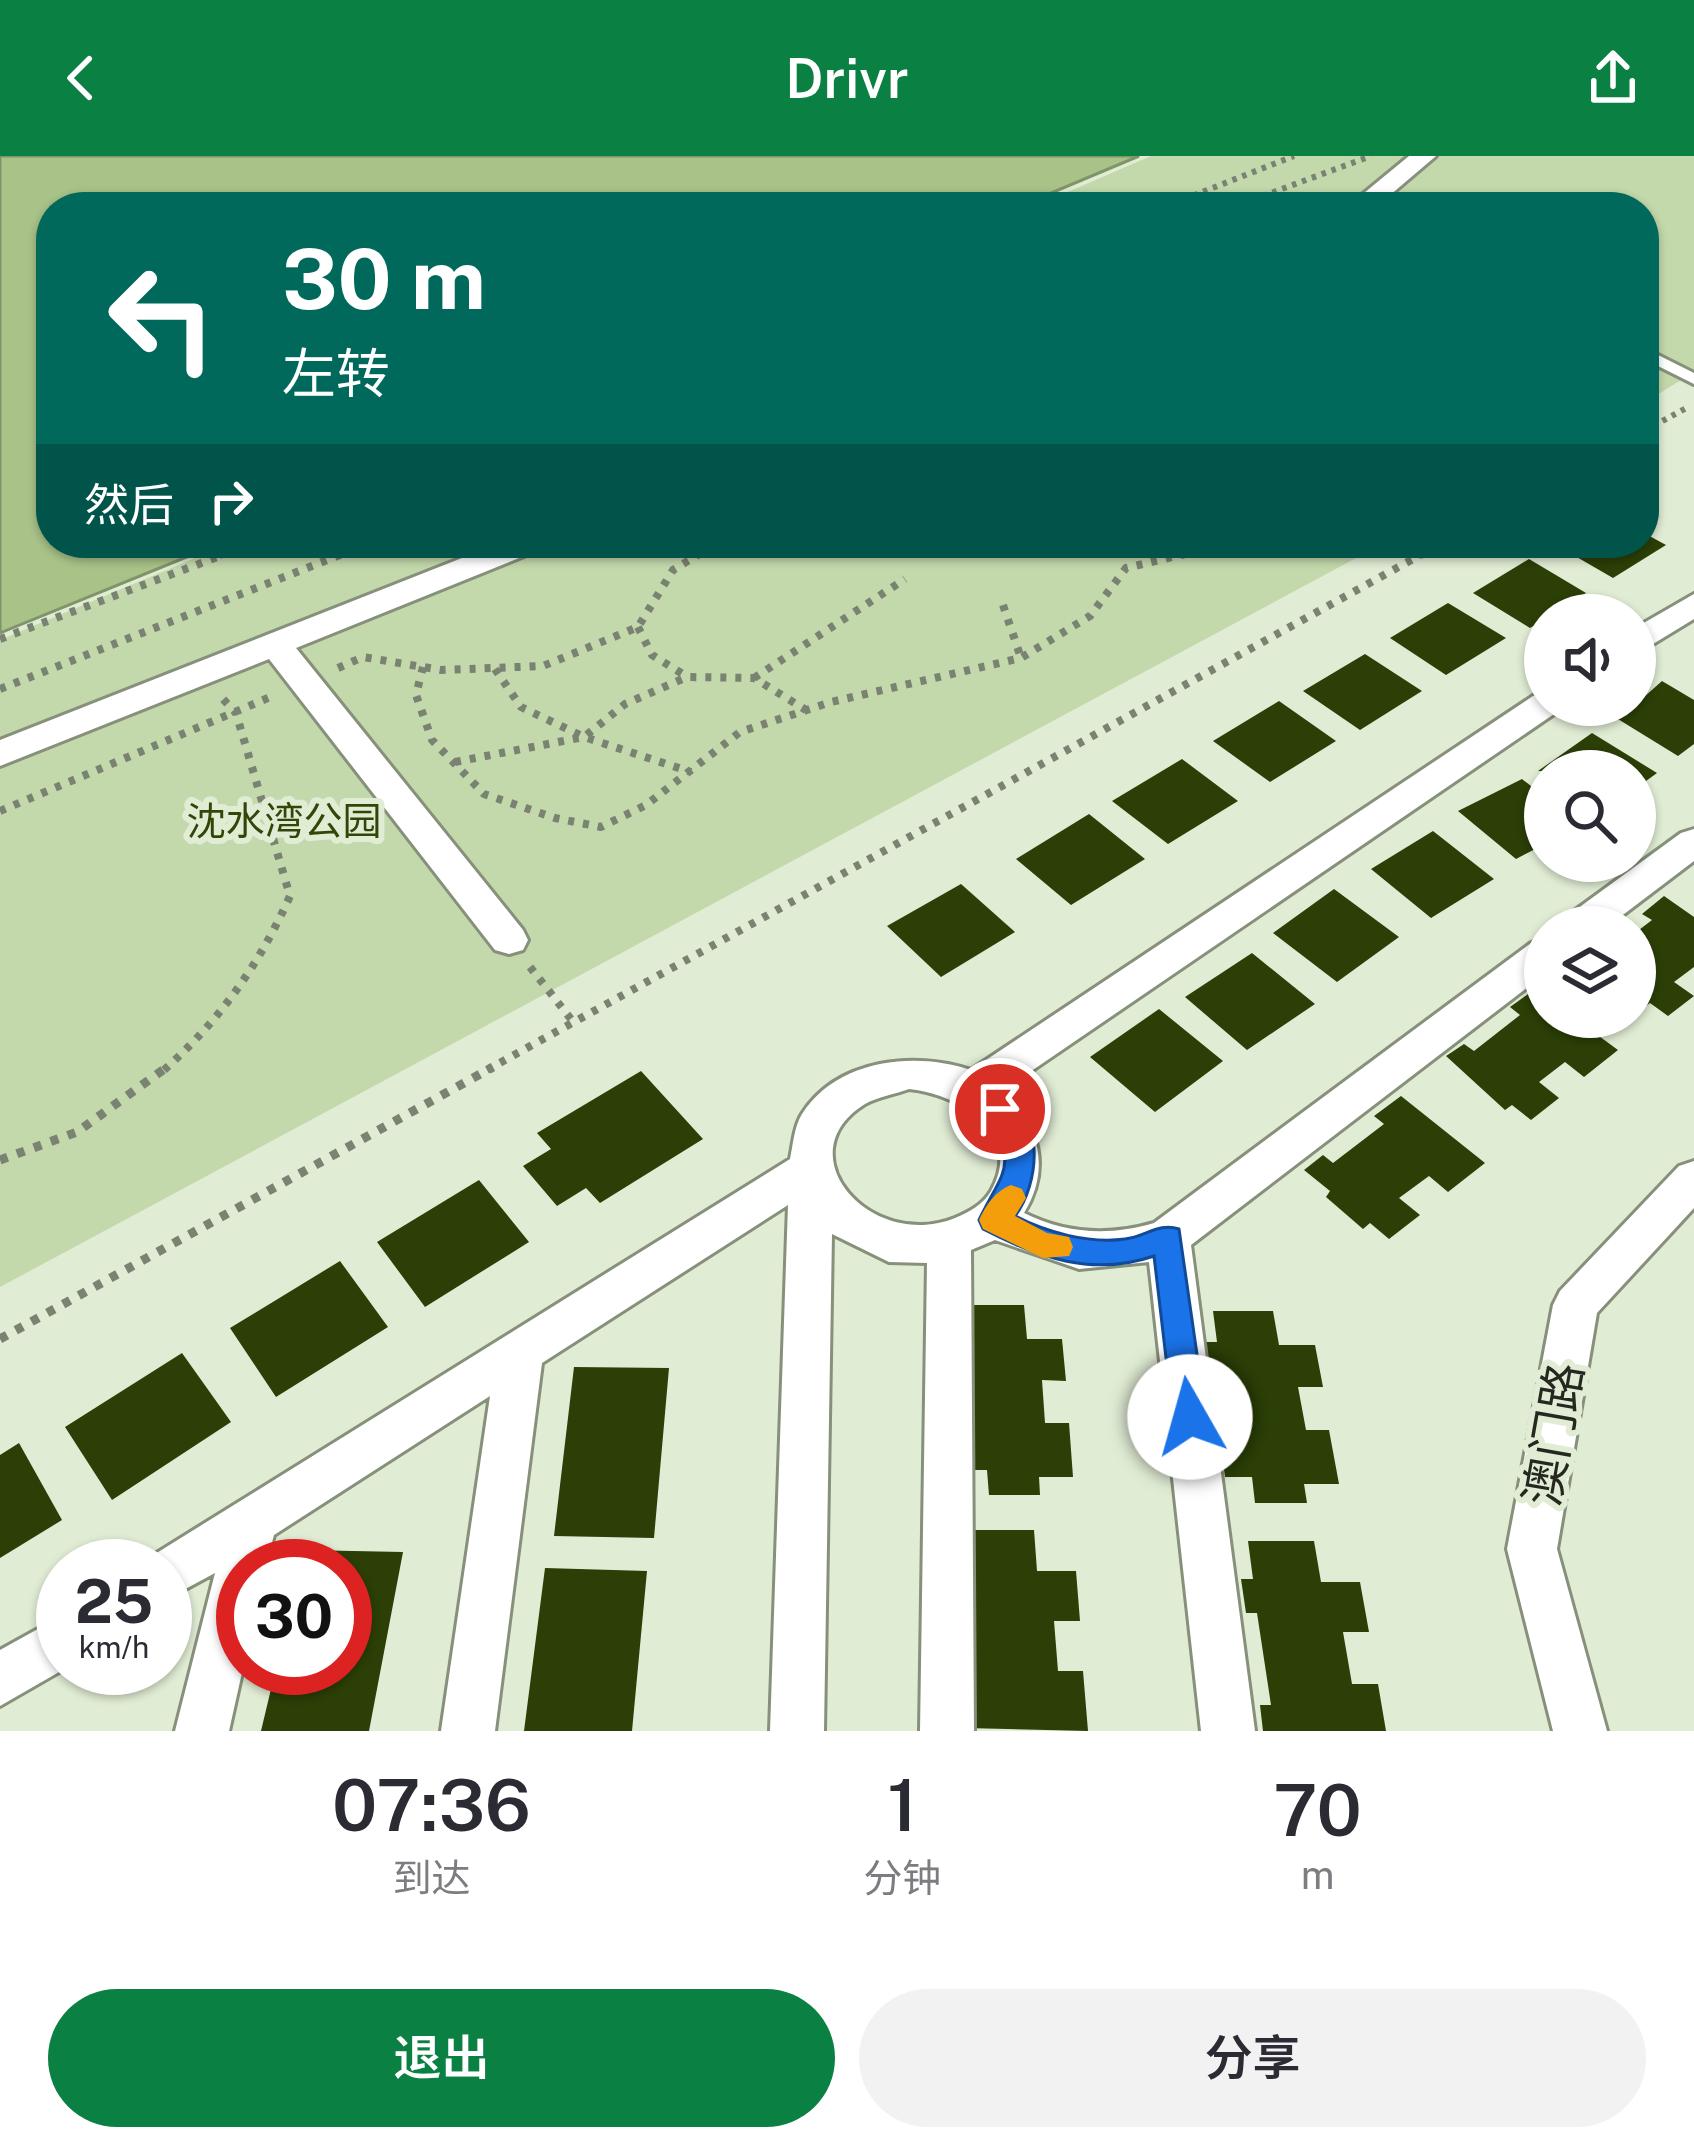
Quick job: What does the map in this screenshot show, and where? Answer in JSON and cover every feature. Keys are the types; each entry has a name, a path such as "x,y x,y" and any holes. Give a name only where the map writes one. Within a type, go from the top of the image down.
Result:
{"street":[{"path":"1380,192 1424,156"},
{"path":"0,754 489,558"},
{"path":"1656,630 1694,604"},
{"path":"273,642 509,940"},
{"path":"974,1088 1524,718"},
{"path":"1608,906 1694,842"},
{"path":"994,1220 1043,1245 1124,1253 1168,1238 1524,969"},
{"path":"797,1731 811,1168 812,1140 825,1113 848,1092 877,1078 909,1073 943,1076 974,1088 1000,1109 1016,1135 1021,1165 1014,1194 994,1220 949,1243 912,1246 875,1239 844,1222 821,1197 811,1168"},
{"path":"192,1559 811,1168"},
{"name":"澳门路","path":"1580,1731 1532,1549 1576,1305 1694,1179"},
{"path":"1168,1238 1228,1731"},
{"path":"947,1731 949,1243"},
{"path":"468,1731 520,1352"},
{"path":"202,1731 252,1521"},
{"path":"0,1680 36,1657"}],"lane":[{"path":"1659,361 1694,380"}],"path":[{"path":"1203,192 1294,156"},
{"path":"1274,192 1372,156"},
{"path":"1659,423 1694,404"},
{"path":"0,639 215,558"},
{"path":"0,689 332,558"},
{"path":"0,811 363,657 423,667 543,666 638,627 674,570 693,558"},
{"path":"423,667 416,695 432,740 484,794 555,818 601,826 646,806 740,732 806,710 1021,658 1090,616 1126,568 1178,558"},
{"path":"0,1340 1415,558"},
{"path":"754,678 810,639 868,612 904,579"},
{"path":"1003,605 1021,658"},
{"path":"638,627 652,655 687,677"},
{"path":"494,668 521,707 584,737 691,772"},
{"path":"0,1160 21,1156 121,1108 192,1044 264,954 290,896 236,713 200,674"},
{"path":"454,763 584,737 625,704 687,677 754,678 806,710"},
{"path":"509,940 574,1023"}],"green space":[{"path":"1151,156 1694,156 1694,372 1659,394 1659,192 1068,192"},
{"name":"沈水湾公园","path":"195,558 1356,558 0,1287 0,640"}],"shaded area":[{"path":"0,156 1139,156 1054,192 36,192 36,558 184,558 0,633"}],"building":[{"path":"1578,558 1645,558 1613,578"},
{"path":"1529,559 1586,593 1524,594 1524,624 1473,593"},
{"path":"1448,603 1506,638 1446,675 1390,638"},
{"path":"1365,654 1422,691 1360,730 1303,691"},
{"path":"1662,681 1694,700 1694,744 1678,756 1629,726 1656,726 1656,686"},
{"path":"1279,701 1336,741 1270,782 1213,741"},
{"path":"1592,733 1620,750 1568,750"},
{"path":"1182,759 1238,801 1168,844 1112,801"},
{"path":"1522,779 1524,855 1516,859 1458,811"},
{"path":"1089,814 1145,859 1071,905 1016,859"},
{"path":"1433,831 1494,879 1431,918 1371,869"},
{"path":"961,884 1015,932 941,977 887,926"},
{"path":"1334,889 1399,937 1337,982 1273,933"},
{"path":"1664,896 1694,917 1694,967 1674,982 1694,996 1668,1016 1656,1007 1656,906 1652,906"},
{"path":"1252,953 1315,1004 1247,1050 1185,997"},
{"path":"1524,997 1524,1038 1602,1038 1618,1050 1584,1077 1565,1062 1539,1082 1559,1098 1531,1120 1512,1105 1505,1110 1446,1056 1464,1044 1474,1051 1520,1015 1510,1007"},
{"path":"1159,1009 1223,1061 1155,1112 1090,1057"},
{"path":"641,1071 703,1139 600,1203 586,1188 557,1206 523,1166 551,1149 537,1133"},
{"path":"1401,1096 1485,1163 1448,1192 1429,1176 1399,1198 1420,1215 1389,1239 1370,1223 1363,1229 1304,1170 1323,1155 1333,1163 1384,1124 1374,1116"},
{"path":"479,1180 529,1242 425,1307 377,1242"},
{"path":"340,1261 388,1327 276,1397 230,1328"},
{"path":"964,1305 1024,1305 1027,1339 1062,1339 1066,1381 1042,1380 1045,1423 1069,1423 1073,1477 1039,1477 1040,1495 989,1495 987,1470 961,1470"},
{"path":"1213,1311 1273,1311 1279,1345 1315,1345 1323,1387 1298,1387 1306,1430 1329,1430 1339,1484 1304,1484 1307,1503 1255,1503 1252,1477 1225,1477 1221,1448 1232,1448 1221,1371 1210,1371 1206,1342 1217,1342"},
{"path":"182,1353 231,1422 112,1500 65,1427"},
{"path":"574,1367 669,1368 654,1538 554,1536"},
{"path":"19,1443 62,1520 0,1558 0,1455"},
{"path":"969,1530 1034,1530 1037,1571 1076,1571 1080,1621 1054,1621 1058,1671 1083,1671 1088,1731 965,1728 964,1692 975,1692"},
{"path":"1248,1541 1314,1541 1321,1582 1360,1582 1369,1632 1343,1632 1352,1684 1378,1684 1386,1731 1263,1731 1260,1705 1271,1705 1257,1613 1246,1613 1241,1579 1253,1579"},
{"path":"372,1551 403,1552 369,1731 261,1731 270,1695 372,1695"},
{"path":"545,1568 647,1571 632,1731 524,1731"}],"slow traffic":[{"path":"1011,1198 994,1220 1043,1245 1058,1247"}],"route":[{"path":"1000,1109 1016,1135 1021,1165 1014,1194 994,1220 1043,1245 1124,1253 1168,1238 1190,1417"}]}
